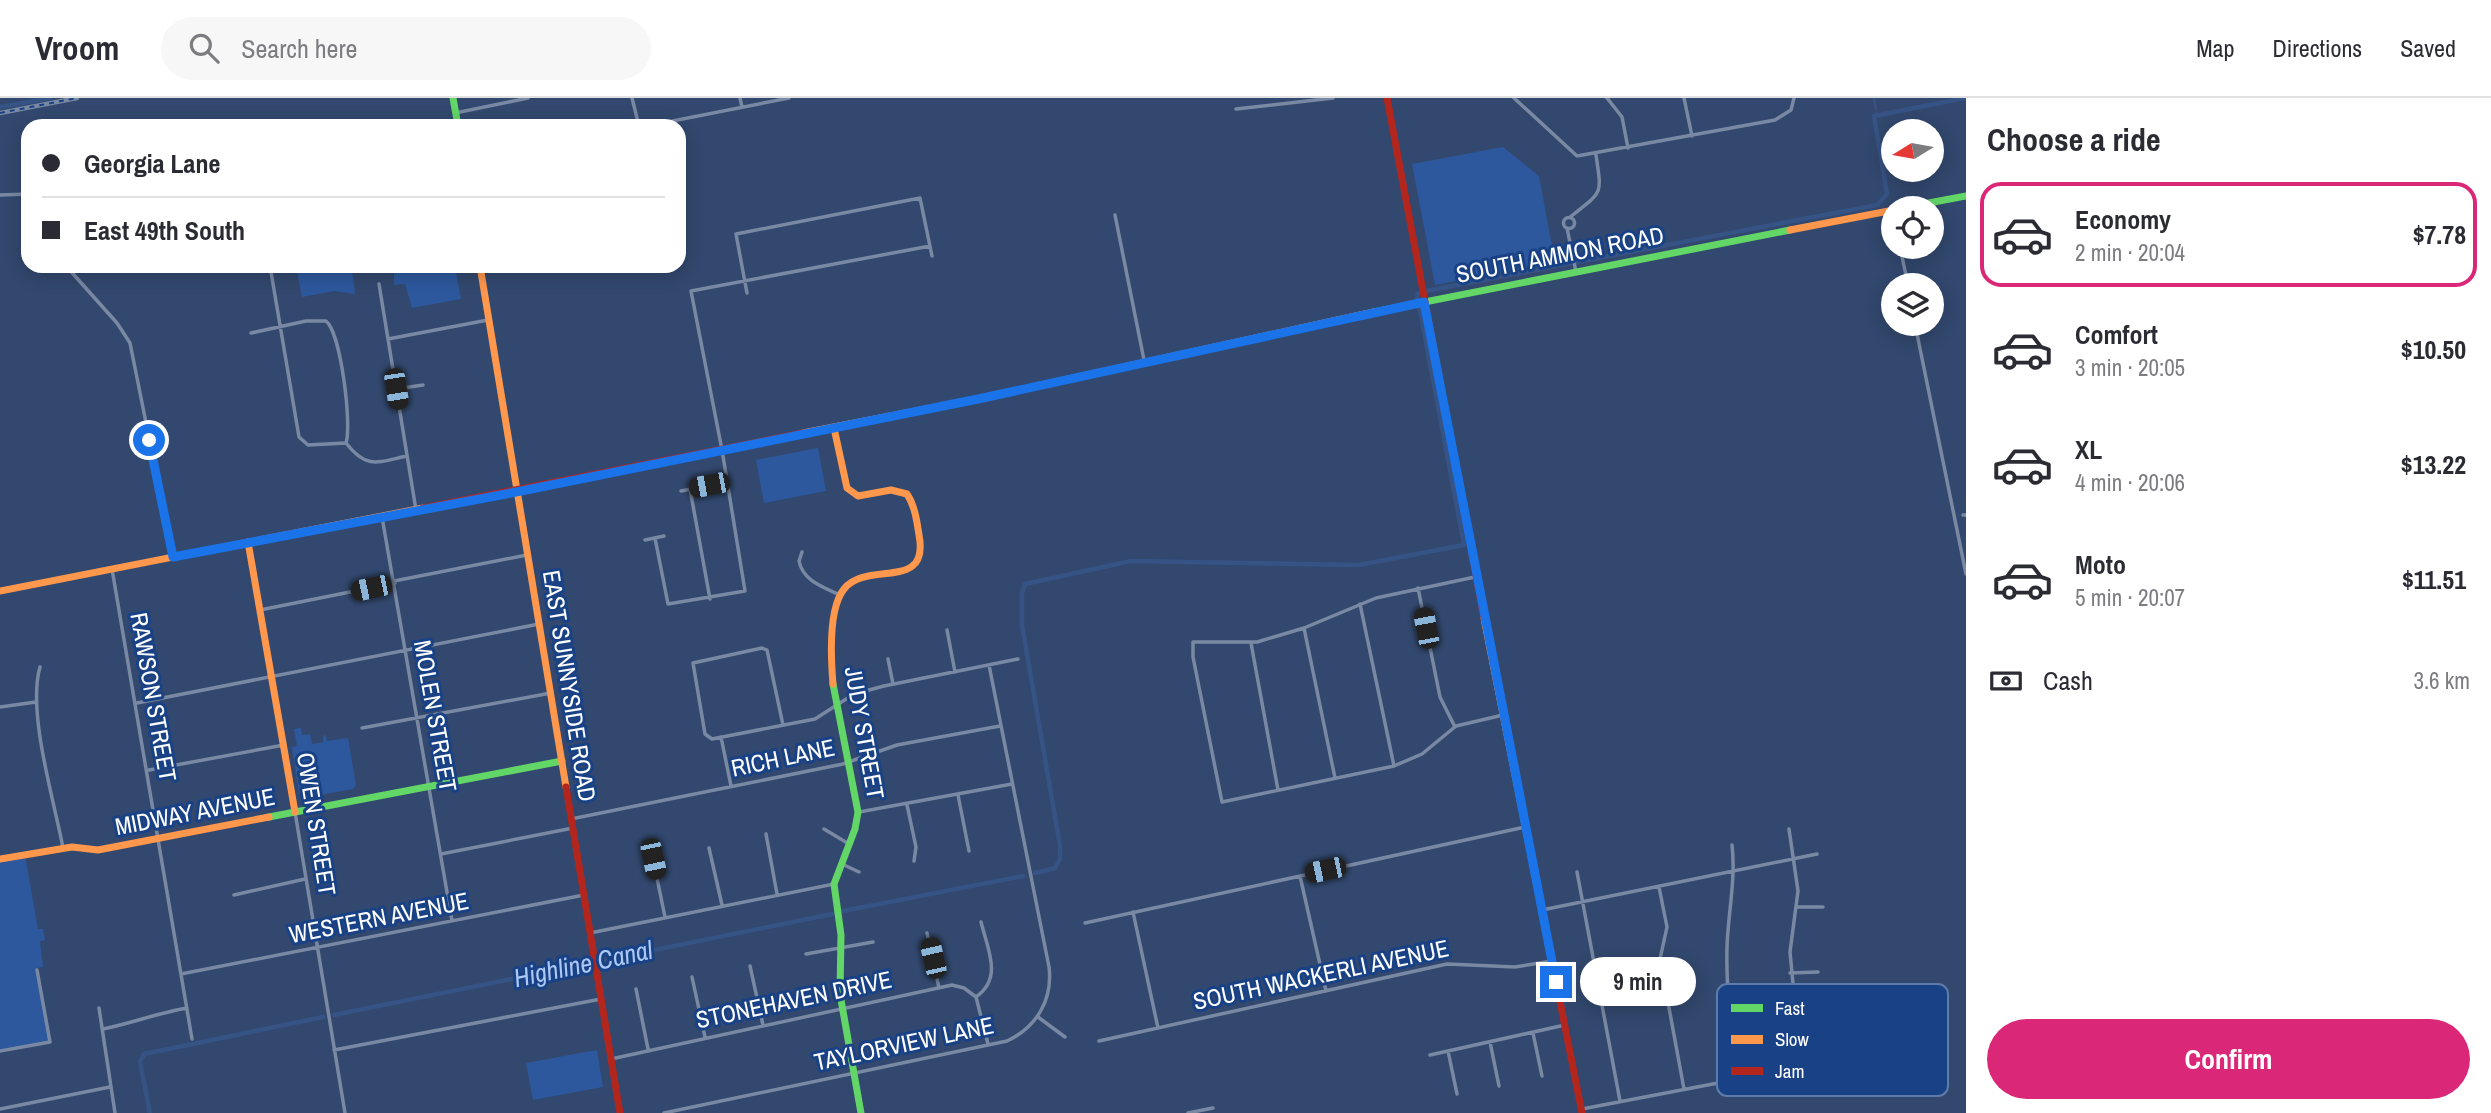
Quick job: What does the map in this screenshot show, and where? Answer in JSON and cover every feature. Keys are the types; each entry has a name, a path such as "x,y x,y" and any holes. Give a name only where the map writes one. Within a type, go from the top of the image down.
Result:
{"street":[{"path":"453,98 457,119"},
{"path":"456,113 528,98"},
{"path":"632,98 637,119"},
{"path":"740,98 742,107"},
{"path":"682,119 789,98"},
{"path":"1236,109 1333,98"},
{"path":"1387,98 1476,577 1582,1111 1717,1082"},
{"path":"1514,98 1577,156 1595,155 1775,120 1791,110 1794,98"},
{"path":"1607,98 1622,117 1628,148"},
{"path":"1684,98 1692,136"},
{"path":"1576,270 1567,228 1574,225 1570,218 1598,195 1601,189 1595,155"},
{"path":"0,195 21,194"},
{"path":"1944,200 1966,196"},
{"path":"747,293 736,234 920,198 932,256"},
{"name":"SOUTH AMMON ROAD","path":"0,591 516,492 1145,365 1576,270 1881,213"},
{"path":"1115,215 1145,365"},
{"path":"654,538 668,604 745,591 728,482 691,291 930,246"},
{"path":"72,273 117,323 130,343 173,557"},
{"path":"271,273 299,437 308,445 346,443 362,460 371,463 407,456"},
{"name":"EAST SUNNYSIDE ROAD","path":"481,273 620,1113"},
{"path":"379,284 416,511"},
{"path":"251,332 318,320 326,321 333,329 349,425 346,443"},
{"path":"388,339 488,320"},
{"path":"1918,336 1966,574"},
{"path":"396,389 423,385"},
{"path":"802,552 799,561 804,573 817,584 840,595 848,585 863,577 911,567 919,559 921,552 913,505 907,495 896,491 858,496 847,488 834,428"},
{"path":"681,491 728,482"},
{"path":"691,489 710,599"},
{"name":"MOLEN STREET","path":"382,517 452,921"},
{"path":"646,540 664,536"},
{"name":"OWEN STREET","path":"248,542 345,1113"},
{"path":"260,610 527,555"},
{"name":"RAWSON STREET","path":"112,569 149,770 192,1039"},
{"path":"1476,577 1418,588 1360,604 1304,628 1251,642 1193,642 1193,657 1222,802 1394,766 1422,754 1455,727 1503,715"},
{"path":"1418,588 1440,697 1455,727"},
{"name":"JUDY STREET","path":"840,595 831,654 832,681 858,812 834,884 841,948 839,975 842,1008 861,1113"},
{"path":"1360,604 1394,766"},
{"path":"137,703 539,624"},
{"path":"1304,628 1335,778"},
{"path":"947,630 955,672"},
{"path":"1251,642 1278,790"},
{"path":"783,725 767,650 762,648 696,660 692,667 705,734 712,739 815,719 854,694 1018,659"},
{"path":"888,659 893,684"},
{"path":"989,665 1051,979 1047,998 1038,1017 1065,1037"},
{"path":"40,667 36,702 63,848"},
{"path":"362,728 551,693"},
{"path":"0,707 36,702"},
{"name":"RICH LANE","path":"571,819 849,763 897,745 1001,726"},
{"path":"721,737 731,787"},
{"path":"149,770 284,745"},
{"name":"MIDWAY AVENUE","path":"0,859 63,848 98,850 562,761"},
{"path":"858,812 1012,784"},
{"path":"958,794 969,851"},
{"path":"906,804 916,847 914,861"},
{"path":"1085,923 1525,827"},
{"path":"441,854 573,828"},
{"path":"824,829 849,844"},
{"path":"1789,829 1795,858 1796,906 1790,972 1791,984"},
{"path":"766,834 777,894"},
{"path":"1728,984 1727,947 1735,871 1732,845"},
{"path":"709,848 722,905"},
{"path":"1542,911 1817,854"},
{"path":"653,859 665,917"},
{"path":"840,864 859,872"},
{"path":"1577,872 1620,1101"},
{"path":"1300,876 1326,991"},
{"path":"234,895 305,879"},
{"path":"590,933 834,884"},
{"path":"1659,887 1667,927 1660,959 1684,1089"},
{"name":"WESTERN AVENUE","path":"181,974 584,895"},
{"path":"1796,906 1823,907"},
{"path":"1133,912 1158,1028"},
{"path":"981,922 993,976 989,987 976,997 988,1044"},
{"path":"927,933 939,988"},
{"path":"806,954 873,942"},
{"name":"SOUTH WACKERLI AVENUE","path":"1100,1041 1447,964 1515,967 1552,961"},
{"path":"750,966 763,1025"},
{"path":"0,1051 50,1042 37,970"},
{"path":"1790,972 1818,972"},
{"path":"692,977 705,1037"},
{"name":"STONEHAVEN DRIVE","path":"611,1059 952,985 976,997"},
{"path":"636,989 648,1049"},
{"path":"334,1050 601,999"},
{"path":"99,1008 115,1113"},
{"path":"103,1029 187,1008"},
{"name":"TAYLORVIEW LANE","path":"664,1113 988,1044 1014,1037 1038,1017"},
{"path":"1430,1055 1565,1026"},
{"path":"1532,1033 1542,1076"},
{"path":"1490,1042 1499,1086"},
{"path":"1448,1051 1457,1094"},
{"path":"0,1109 110,1087"},
{"path":"1188,1113 1213,1108"}],"shaded area":[{"path":"1503,147 1539,176 1555,262 1435,285 1412,164"},
{"path":"297,273 352,273 355,294 334,291 302,297"},
{"path":"394,273 456,273 461,299 412,308 405,284 394,285"},
{"path":"818,448 826,491 764,503 756,460"},
{"path":"301,728 302,735 310,734 312,744 323,742 323,736 326,735 327,741 348,738 356,785 353,789 303,798 299,793 292,747 297,746 294,729"},
{"path":"25,855 38,929 43,929 45,940 40,941 43,967 37,968 50,1042 0,1051 0,860"},
{"path":"597,1050 603,1087 533,1100 526,1063"}],"waterway":[{"path":"0,107 50,98"},
{"path":"1874,98 1876,109"},
{"path":"1426,291 1877,205 1887,194 1874,116 1965,98"},
{"path":"1417,298 1418,293"},
{"path":"1035,873 1055,868 1060,859 1060,846 1022,625 1022,593 1025,584 1131,561 1359,565 1464,545 1419,305"},
{"path":"843,911 1023,876"},
{"name":"Highline Canal","path":"334,1015 832,914"},
{"name":"Highline Canal","path":"150,1113 140,1062 144,1054 323,1017"}],"railway":[{"path":"0,113 77,98"}],"traffic: fast":[{"path":"453,98 457,119"},
{"path":"1944,200 1966,196"},
{"path":"1374,312 1790,230"},
{"path":"833,684 858,812 855,829 834,884 841,935 840,994 861,1113"},
{"path":"269,817 562,761"}],"traffic: slow":[{"path":"1790,230 1881,212"},
{"path":"481,273 566,787"},
{"path":"803,433 978,399 1374,312"},
{"path":"833,684 833,622 835,609 844,589 867,576 906,569 915,563 920,552 916,519 907,494 891,490 858,496 847,488 834,428"},
{"path":"0,591 423,508"},
{"path":"248,542 295,812"},
{"path":"1484,618 1554,971"},
{"path":"0,859 72,847 98,850 269,817"}],"traffic: jam":[{"path":"1387,98 1484,618"},
{"path":"423,508 803,433"},
{"path":"566,787 620,1113"},
{"path":"1554,971 1582,1113"}],"route":[{"path":"149,440 173,557 506,494 1145,365 1424,302 1556,982"}]}
